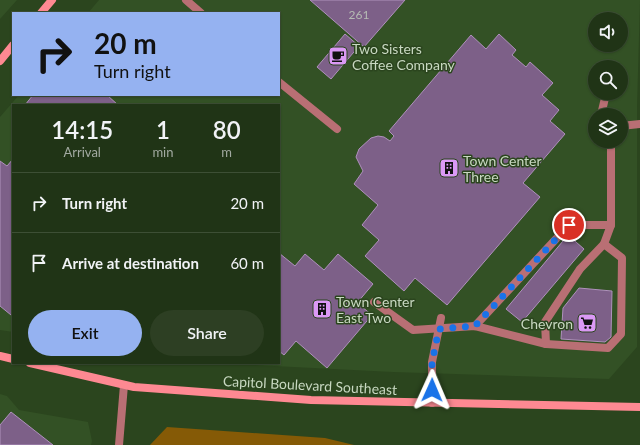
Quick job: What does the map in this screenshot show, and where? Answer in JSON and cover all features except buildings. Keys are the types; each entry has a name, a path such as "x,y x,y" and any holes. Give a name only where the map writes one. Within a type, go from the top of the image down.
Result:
{"main road":[{"path":"42,12 52,0"},
{"path":"0,61 12,47"},
{"path":"0,356 12,359"},
{"name":"Capitol Boulevard Southeast","path":"34,364 134,387 311,400 640,407"}],"street":[{"path":"186,0 200,12"},
{"path":"280,83 336,129"},
{"path":"628,125 640,124"},
{"path":"546,344 545,322 580,269 604,244 611,225 612,148"},
{"path":"475,326 569,225 611,225"},
{"path":"374,302 414,330 475,326 546,344 608,348 621,334 622,258 604,244"},
{"path":"432,403 432,362 441,318"},
{"path":"118,445 124,385"}],"shaded area":[{"path":"0,0 17,0 0,19"},
{"path":"99,0 640,0 637,107 637,347 609,379 393,372 237,364 280,364 280,104 12,104 12,332 0,330 0,117 18,96 280,96 280,12 89,12"},
{"path":"0,394 7,396 19,410 88,422 92,441 91,445 0,445"},
{"path":"167,427 325,438 354,445 150,445"}],"place":[{"name":"Two Sisters Coffee Company","path":"338,56"},
{"name":"Town Center Three","path":"449,168"},
{"name":"Town Center East Two","path":"322,309"},
{"name":"Chevron","path":"587,323"}],"route":[{"path":"432,390 432,362 439,329 475,326 569,225"}]}
